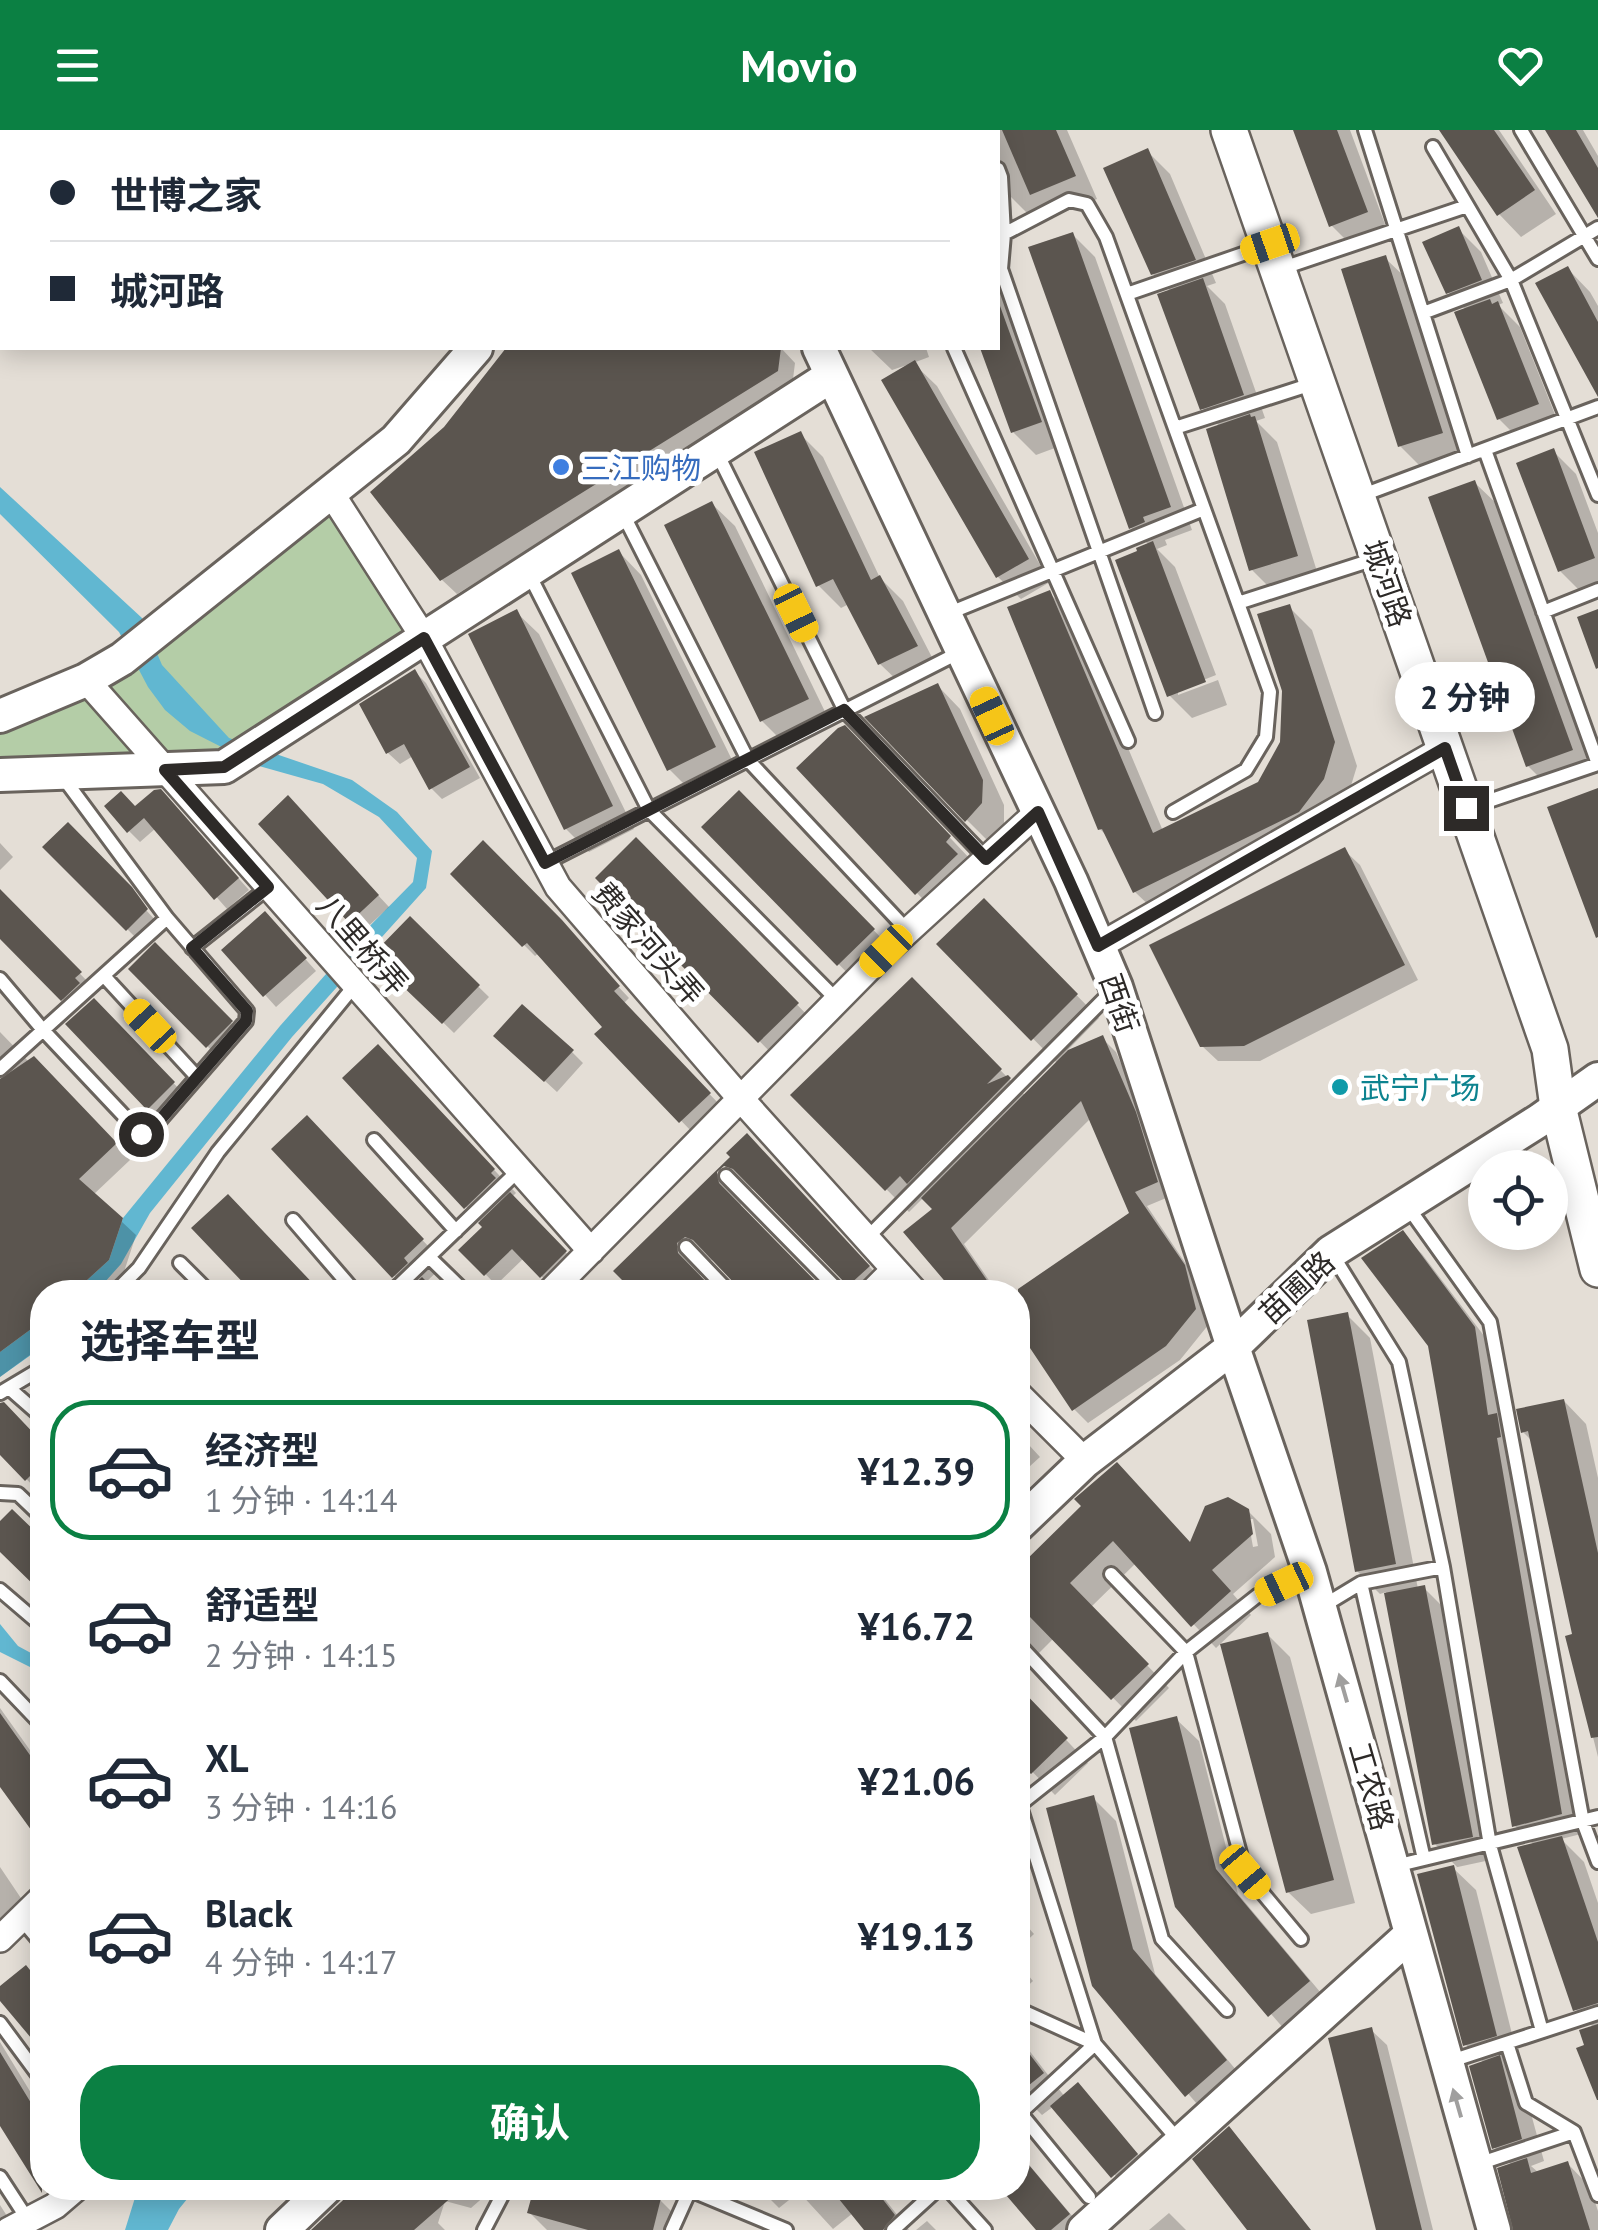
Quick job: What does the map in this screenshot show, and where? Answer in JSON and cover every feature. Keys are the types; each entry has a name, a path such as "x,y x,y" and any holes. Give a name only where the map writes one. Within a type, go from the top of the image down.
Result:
{"main road":[{"name":"城河路","path":"1229,130 1550,1049 1558,1107 1598,1269"}],"street":[{"path":"0,716 86,680 122,659 396,440 474,350"},
{"path":"0,774 224,767 716,450 825,362"},
{"name":"西街","path":"825,362 1038,812 1116,987 1233,1347"},
{"name":"费家河头弄","path":"331,492 424,638 558,887 903,1280"},
{"name":"八里桥弄","path":"86,680 591,1251"},
{"path":"1098,946 1445,748"},
{"path":"562,1280 908,930 1038,812"},
{"name":"苗圃路","path":"1030,1514 1085,1461 1233,1347 1331,1252 1598,1079"},
{"path":"883,1280 893,1270"},
{"name":"工农路","path":"1233,1347 1409,1863 1410,1935 1494,2230"},
{"path":"1030,1406 1085,1461"},
{"path":"0,1939 30,1910"},
{"path":"1084,2230 1410,1935"},
{"path":"19,2225 62,2200"},
{"path":"282,2230 313,2200"}],"lane":[{"path":"1365,130 1468,456"},
{"path":"1521,130 1598,259"},
{"path":"1433,147 1511,280 1598,495"},
{"path":"1000,174 1001,269 1155,713"},
{"path":"1001,236 1069,200 1087,204 1106,237 1270,692 1266,737 1246,770 1173,812"},
{"path":"1126,294 1397,230 1467,206"},
{"path":"1423,314 1511,280 1598,228"},
{"path":"955,350 1128,741"},
{"path":"1175,428 1318,382"},
{"path":"1358,496 1598,407"},
{"path":"716,450 844,710 986,859"},
{"path":"1466,808 1598,764 1486,450"},
{"path":"944,615 1204,509"},
{"path":"621,511 748,760 908,930"},
{"path":"1238,604 1379,558"},
{"path":"527,572 649,810 838,1000"},
{"path":"1543,612 1598,590"},
{"path":"545,863 962,651"},
{"path":"0,979 141,1134 153,1128 246,1021 247,1011 167,918 61,774"},
{"path":"192,948 268,887"},
{"path":"0,1069 167,918"},
{"path":"104,976 198,1077"},
{"path":"126,1280 218,1152 356,985"},
{"path":"866,1240 1116,987"},
{"path":"374,1140 456,1231"},
{"path":"405,1280 518,1170"},
{"path":"726,1176 828,1280"},
{"path":"1406,1204 1490,1322 1583,1822 1598,1862"},
{"path":"293,1220 345,1280"},
{"path":"686,1247 718,1280"},
{"path":"1331,1252 1399,1362 1443,1567 1490,1845 1542,2032"},
{"path":"429,1257 453,1280"},
{"path":"180,1263 196,1280"},
{"path":"30,1375 4,1390 30,1408"},
{"path":"0,1494 18,1494 30,1506"},
{"path":"1320,1608 1361,1582 1443,1567"},
{"path":"1030,1795 1105,1737 1186,1652 1257,1596 1310,1572"},
{"path":"1111,1574 1186,1652 1245,1872 1301,1939"},
{"path":"1361,1582 1409,1863 1598,1817"},
{"path":"0,1590 30,1616"},
{"path":"1030,1656 1105,1737 1162,1939 1227,2010"},
{"path":"0,1681 30,1712"},
{"path":"1030,1838 1094,2044"},
{"path":"21,1919 30,1930"},
{"path":"1446,2063 1598,2013"},
{"path":"1030,2015 1094,2044 1181,2142"},
{"path":"0,2023 30,2064"},
{"path":"1507,2042 1526,2102 1574,2132 1598,2195"},
{"path":"1030,2102 1094,2044"},
{"path":"1030,2126 1088,2197"},
{"path":"1475,2165 1574,2132"},
{"path":"0,2177 19,2225"},
{"path":"484,2230 500,2200"},
{"path":"672,2230 683,2200"},
{"path":"715,2200 786,2230"},
{"path":"894,2230 929,2200"},
{"path":"955,2200 984,2230"}],"green space":[{"path":"331,493 424,638 224,767 0,770 0,716 86,680"}],"water":[{"path":"0,487 142,618 162,665 229,738 352,780 397,812 432,851 426,888 292,1037 150,1213 121,1264 107,1280 87,1280 109,1260 123,1218 280,1026 413,882 417,858 379,817 323,784 259,766 190,731 165,710 148,687 119,632 0,514"},
{"path":"30,1330 30,1356 0,1377 0,1352"},
{"path":"0,1624 18,1646 30,1652 30,1667 0,1652"},
{"path":"134,2200 186,2200 168,2230 125,2230"}],"building":[{"path":"1002,130 1056,130 1076,176 1030,195"},
{"path":"1293,130 1337,130 1368,212 1329,227"},
{"path":"1439,130 1494,130 1535,190 1497,216"},
{"path":"1545,130 1576,130 1598,168 1598,218"},
{"path":"1148,148 1196,260 1151,275 1103,168"},
{"path":"1459,226 1482,280 1446,294 1422,242"},
{"path":"1073,232 1171,507 1143,517 1145,522 1129,529 1028,247"},
{"path":"1386,255 1443,433 1398,447 1341,269"},
{"path":"1568,266 1598,322 1598,397 1535,283"},
{"path":"1203,278 1244,395 1200,410 1157,294"},
{"path":"1490,299 1492,304 1498,301 1539,404 1497,420 1454,312"},
{"path":"1000,306 1042,422 1011,433 981,350 1000,350"},
{"name":"三江购物","path":"504,350 781,350 778,371 440,581 370,492 444,427"},
{"path":"915,360 1029,559 996,578 881,380"},
{"path":"1250,414 1255,416 1298,556 1249,571 1206,429"},
{"path":"801,431 871,580 880,575 918,646 878,665 833,579 816,587 754,452"},
{"path":"1554,448 1595,558 1558,572 1516,463"},
{"path":"1475,480 1573,750 1526,767 1428,497"},
{"path":"712,501 809,699 760,722 664,525"},
{"path":"1153,541 1206,682 1167,697 1115,560"},
{"path":"619,549 716,747 667,771 571,573"},
{"path":"1050,590 1153,833 1258,782 1280,742 1282,691 1257,614 1290,604 1335,742 1324,779 1299,812 1133,893 1102,829 1098,830 1007,607"},
{"path":"517,609 613,806 564,830 468,634"},
{"path":"1598,609 1598,668 1596,669 1577,617"},
{"path":"415,669 470,767 429,790 404,744 386,754 359,704"},
{"path":"938,683 983,780 982,803 965,822 864,717"},
{"path":"845,725 951,836 946,842 958,854 915,895 796,768"},
{"path":"1598,788 1598,937 1596,938 1547,807"},
{"path":"161,789 239,878 214,900 144,818 127,833 104,806 121,791 135,806"},
{"path":"739,790 875,929 837,966 701,827"},
{"path":"288,795 379,895 349,923 258,824"},
{"path":"68,822 132,887 148,909 126,931 42,847"},
{"path":"636,837 799,1003 758,1043 595,878"},
{"path":"483,840 562,920 620,986 614,991 711,1093 679,1123 594,1034 602,1027 527,943 522,947 450,874"},
{"path":"1345,847 1405,965 1244,1046 1200,1047 1149,945"},
{"path":"0,889 82,972 75,978 80,983 61,1001 0,939"},
{"path":"984,898 1078,994 1031,1041 936,944"},
{"path":"265,911 307,958 263,997 221,950"},
{"path":"410,916 480,985 442,1024 371,956"},
{"path":"155,942 233,1021 206,1048 128,969"},
{"path":"912,977 1002,1069 987,1084 1008,1075 1011,1078 907,1184 900,1176 885,1191 790,1095"},
{"path":"94,998 175,1082 147,1110 65,1024"},
{"path":"522,1004 574,1050 544,1082 493,1036"},
{"path":"1103,1035 1136,1112 1158,1182 1135,1192 1185,1265 1196,1309 1166,1346 1072,1411 1030,1348 1030,1281 1129,1213 1081,1101 951,1228 987,1280 944,1280 903,1232 932,1209 921,1198 1068,1050"},
{"path":"378,1044 495,1169 491,1173 496,1178 464,1209 342,1078"},
{"path":"34,1056 117,1143 79,1179 123,1218 109,1260 87,1280 30,1280 30,1330 0,1352 0,1079"},
{"path":"307,1115 424,1239 404,1258 408,1263 392,1278 271,1149"},
{"path":"747,1133 870,1266 855,1280 842,1280 733,1169 724,1166 717,1172 719,1183 814,1280 731,1280 693,1240 685,1237 677,1243 678,1253 704,1280 622,1280 613,1271 730,1157 726,1153"},
{"path":"510,1192 567,1251 540,1278 512,1249 484,1276 458,1250 482,1227 478,1223"},
{"path":"228,1194 310,1280 241,1280 191,1228"},
{"path":"1403,1230 1475,1327 1488,1415 1497,1413 1501,1437 1497,1438 1562,1814 1512,1827 1428,1346 1361,1258"},
{"path":"1348,1312 1396,1564 1355,1572 1307,1320"},
{"path":"1564,1399 1598,1553 1598,1737 1591,1738 1565,1636 1572,1634 1528,1431 1521,1433 1516,1409"},
{"path":"4,1402 30,1429 30,1476 25,1481 0,1455 0,1403"},
{"path":"1117,1462 1190,1542 1205,1506 1228,1497 1249,1509 1253,1534 1212,1570 1231,1591 1191,1627 1113,1541 1070,1583 1149,1664 1111,1700 1030,1617 1030,1556 1081,1506 1074,1499"},
{"path":"12,1509 30,1526 30,1581 0,1552 0,1521"},
{"path":"1425,1585 1473,1837 1432,1845 1384,1593"},
{"path":"1268,1632 1334,1880 1286,1893 1220,1644"},
{"path":"1030,1698 1068,1738 1030,1773"},
{"path":"0,1713 30,1755 30,1828 0,1787"},
{"path":"1177,1716 1216,1869 1310,1981 1268,2017 1175,1907 1129,1728"},
{"path":"1094,1795 1133,1949 1227,2060 1185,2097 1092,1986 1046,1808"},
{"path":"1562,1836 1598,1942 1598,2003 1573,2011 1517,1847"},
{"path":"1454,1865 1497,2036 1463,2046 1417,1874"},
{"path":"26,1965 30,1970 30,2037 0,2001 0,1986"},
{"path":"1598,2024 1597,2100 1576,2048 1584,2045 1579,2030"},
{"path":"1372,2027 1422,2230 1376,2230 1328,2038"},
{"path":"0,2052 30,2101 30,2174 0,2126"},
{"path":"1030,2055 1044,2073 1030,2084"},
{"path":"1500,2055 1522,2139 1492,2149 1469,2066"},
{"path":"1078,2082 1138,2154 1111,2178 1050,2106"},
{"path":"1229,2126 1311,2230 1247,2230 1192,2159"},
{"path":"1527,2158 1531,2173 1568,2161 1590,2230 1513,2230 1497,2168"},
{"path":"1030,2166 1070,2214 1051,2230 1036,2230 1010,2200 1030,2200"},
{"path":"343,2200 448,2200 414,2230 311,2230"},
{"path":"531,2200 660,2200 653,2230 588,2230 527,2213"},
{"path":"840,2200 883,2200 895,2215 883,2230 864,2230"}],"place":[{"name":"三江购物","path":"561,467"},
{"name":"武宁广场","path":"1340,1087"}],"route":[{"path":"141,1134 153,1128 246,1021 247,1011 192,948 268,887 165,770 224,767 424,638 545,863 844,710 986,859 1038,812 1098,946 1445,748 1466,808"}]}
